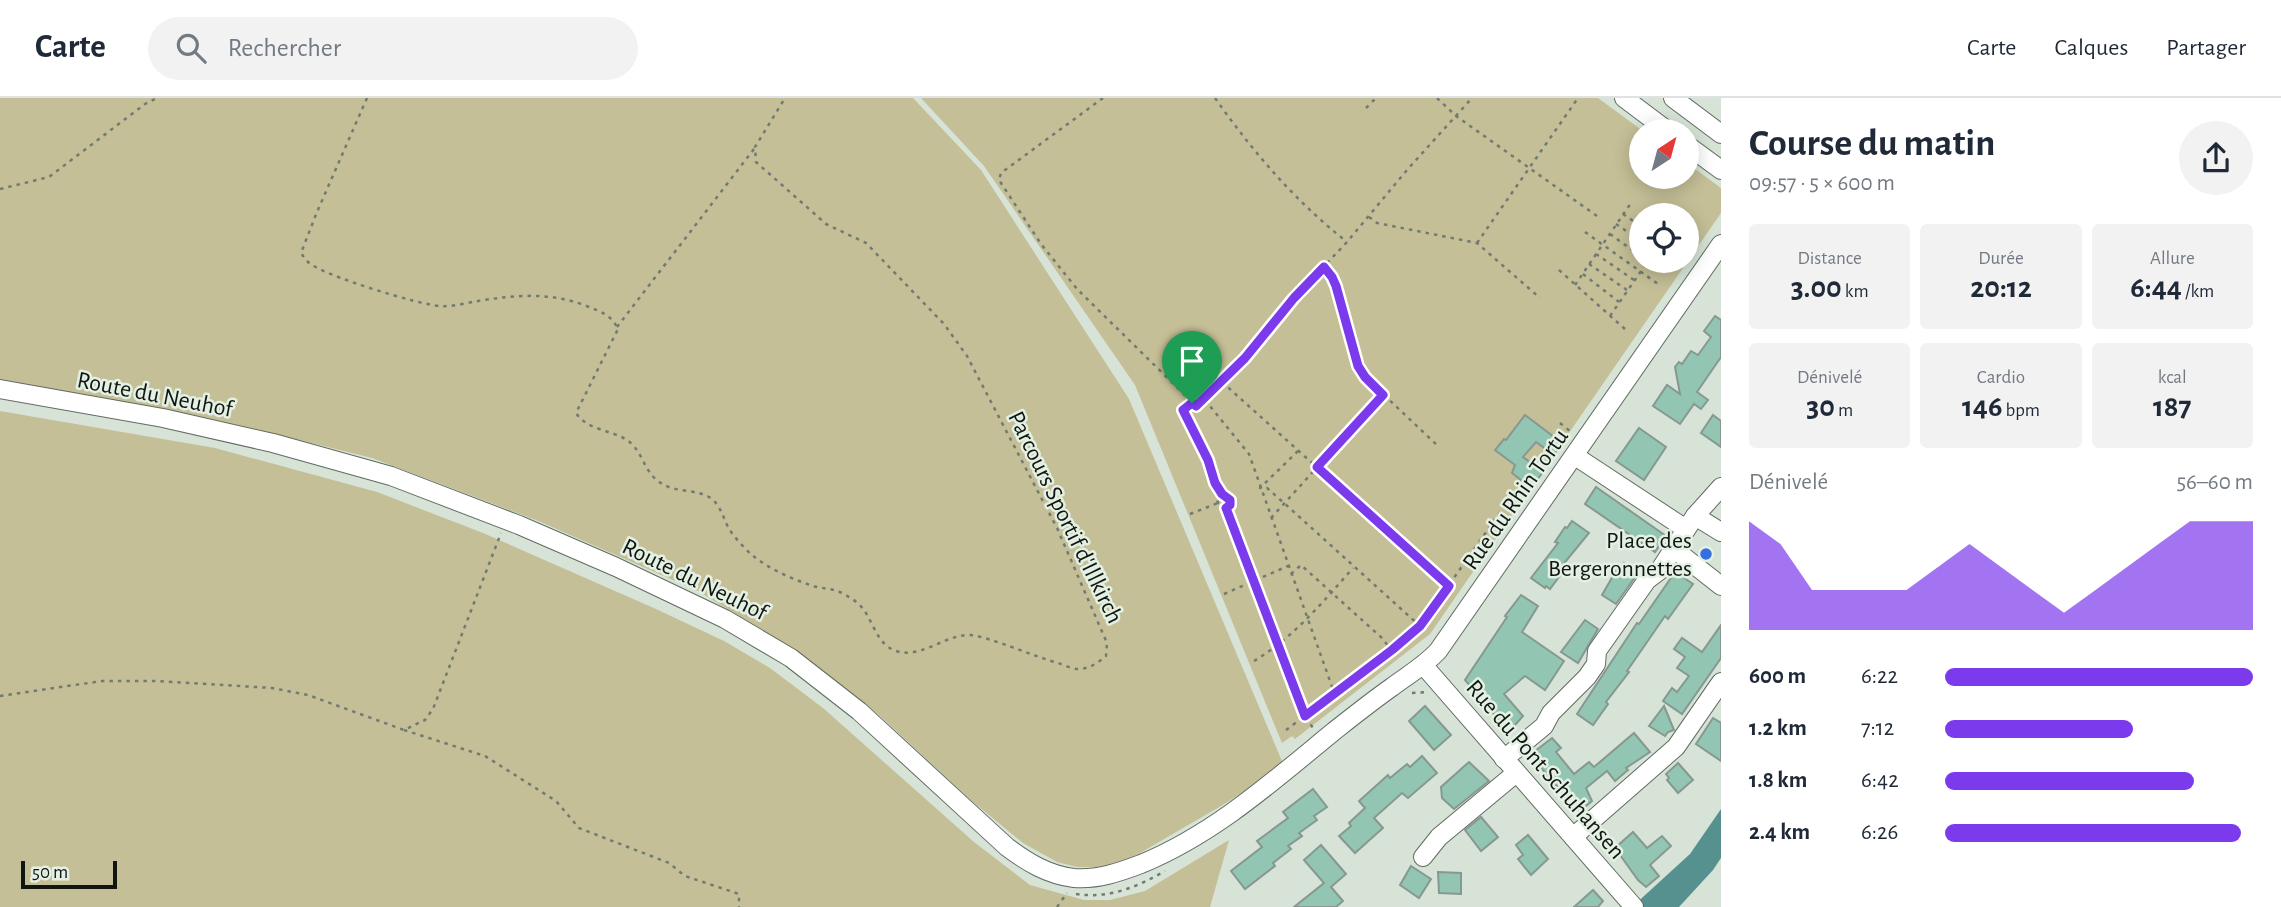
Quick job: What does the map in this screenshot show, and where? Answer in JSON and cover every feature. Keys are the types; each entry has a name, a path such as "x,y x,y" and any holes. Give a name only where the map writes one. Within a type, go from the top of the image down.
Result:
{"street":[{"path":"1624,98 1652,119"},
{"path":"1673,98 1721,134"},
{"path":"1699,154 1721,170"},
{"name":"Rue du Rhin Tortu","path":"1281,775 1390,688 1424,666 1438,651 1721,244"},
{"name":"Route du Neuhof","path":"0,389 163,418 273,443 391,476 519,524 616,566 725,619 791,658 859,711 1007,847 1035,866 1062,876 1107,876 1157,857 1217,824 1281,775"},
{"path":"1575,456 1690,522 1721,533"},
{"path":"1423,858 1439,837 1510,766 1544,726 1551,713 1587,677 1596,664 1597,651 1647,580 1660,571 1690,522 1721,487"},
{"path":"1674,549 1721,586"},
{"name":"Rue du Pont Schuhansen","path":"1424,666 1633,906"},
{"path":"1573,837 1671,753 1718,686"}],"path":[{"path":"0,190 49,177 145,104 157,98"},
{"path":"367,98 301,253 308,263 340,278 441,307 511,295 537,295 569,300 604,313 617,327 756,146 785,98"},
{"path":"1103,98 1001,173 999,180 1041,244 1077,289 1196,406 1245,358 1294,298 1347,242 1472,98"},
{"path":"1215,98 1279,181 1347,242"},
{"path":"1366,108 1376,98"},
{"path":"1437,98 1456,116 1597,216"},
{"path":"1477,243 1578,98"},
{"name":"Parcours Sportif d'Illkirch","path":"617,327 576,414 586,424 625,439 638,449 649,474 659,483 713,500 723,512 728,528 751,554 772,569 815,586 834,589 851,598 868,615 881,640 898,652 917,652 968,634 1005,643 1029,655 1078,669 1097,664 1106,656 1107,643 1056,528 959,345 944,324 866,243 826,224 756,162 756,146"},
{"path":"1575,285 1631,202"},
{"path":"1623,214 1629,218"},
{"path":"1368,216 1377,223 1477,243 1540,298"},
{"path":"1616,225 1629,234"},
{"path":"1586,232 1629,262"},
{"path":"1610,234 1629,248"},
{"path":"1596,254 1634,281"},
{"path":"1589,264 1628,291"},
{"path":"1324,267 1336,286 1358,366 1365,377 1438,446"},
{"path":"1559,270 1626,330"},
{"path":"1610,316 1640,273"},
{"path":"1644,273 1658,284"},
{"path":"1583,274 1619,303"},
{"path":"1221,382 1449,586"},
{"path":"1271,518 1383,395"},
{"path":"1204,398 1249,454 1335,695"},
{"path":"1192,403 1183,410 1208,460 1215,483 1230,500 1230,505 1226,508"},
{"path":"1560,424 1573,434"},
{"path":"1260,488 1298,450"},
{"path":"1260,488 1267,488 1420,626"},
{"path":"1218,503 1222,494"},
{"path":"1218,503 1226,508 1305,716 1313,728"},
{"path":"1190,514 1218,503"},
{"path":"1286,730 1335,695 1420,626 1501,511"},
{"path":"404,730 425,720 433,709 502,530"},
{"path":"1291,574 1301,565 1392,650"},
{"path":"1224,594 1288,566"},
{"path":"1255,661 1307,620 1353,568"},
{"path":"0,695 102,681 156,681 272,688 308,695 485,756 556,801 579,828 669,863 685,876 739,894 739,907"},
{"path":"1402,700 1413,692 1435,693"},
{"path":"1059,891 1093,897 1119,892 1144,883 1172,867"},
{"path":"1057,907 1067,893"}],"shaded area":[{"path":"0,98 913,98 981,170 1129,399 1284,766 1128,860 1097,867 1077,867 1057,862 1023,843 972,801 880,716 807,658 698,591 536,520 372,458 255,429 0,379"},
{"path":"921,98 1598,98 1629,121 1629,189 1699,189 1699,172 1721,188 1721,213 1699,245 1699,203 1629,203 1629,273 1680,273 1430,634 1295,739 1292,736 1282,743 1135,385 984,166"},
{"path":"0,411 215,448 377,492 483,533 656,609 724,641 770,668 823,708 974,842 1030,885 1084,900 1110,900 1145,891 1229,840 1210,907 0,907"}],"water":[{"path":"1721,809 1721,858 1713,870 1679,907 1632,907 1690,854"}],"building":[{"path":"1715,316 1721,320 1721,357 1697,392 1708,400 1701,409 1694,404 1680,424 1653,406 1667,385 1680,394 1675,367 1679,362 1682,364 1691,351 1698,355 1711,337 1704,331"},
{"path":"1525,415 1562,443 1554,455 1536,442 1523,457 1543,472 1531,488 1512,473 1515,465 1495,450"},
{"path":"1713,415 1721,421 1721,447 1701,433"},
{"path":"1639,428 1666,447 1644,480 1616,461"},
{"path":"1596,487 1666,536 1655,552 1585,504"},
{"path":"1572,521 1589,533 1561,567 1564,570 1550,589 1546,586 1545,588 1531,578 1558,543 1555,542 1565,527"},
{"path":"1624,563 1638,573 1616,604 1602,595 1617,569"},
{"path":"1677,573 1693,584 1668,619 1665,616 1593,725 1577,714 1637,623 1639,624"},
{"path":"1521,595 1538,606 1522,632 1564,661 1545,690 1525,676 1504,694 1523,716 1509,732 1465,680"},
{"path":"1585,620 1598,629 1578,663 1561,652"},
{"path":"1721,625 1721,658 1682,714 1663,701 1672,688 1677,692 1689,676 1677,668 1685,657 1674,649 1682,638 1702,652"},
{"path":"1425,706 1451,735 1434,750 1409,721"},
{"path":"1664,706 1674,730 1665,736 1649,726"},
{"path":"1713,718 1721,723 1721,761 1696,744"},
{"path":"1634,733 1650,752 1626,768 1628,770 1615,781 1607,771 1586,788 1592,801 1579,812 1530,755 1552,738 1561,748 1556,752 1574,774 1589,762 1594,767"},
{"path":"1422,756 1437,773 1408,798 1402,793 1374,818 1383,828 1355,853 1339,836 1365,808 1359,801 1388,775 1390,778 1407,764 1410,767"},
{"path":"1469,762 1489,781 1454,809 1442,798 1441,787"},
{"path":"1678,763 1693,780 1678,793 1667,780 1669,778 1666,774"},
{"path":"1313,789 1327,807 1314,816 1317,820 1299,833 1302,836 1288,846 1291,849 1273,863 1275,866 1245,889 1231,871 1262,847 1257,841 1288,818 1283,812"},
{"path":"1481,817 1498,837 1481,851 1465,830"},
{"path":"1633,832 1647,848 1662,836 1671,846 1650,865 1659,876 1646,887 1615,848"},
{"path":"1528,835 1548,859 1531,875 1518,859 1523,855 1516,845"},
{"path":"1321,845 1346,874 1331,887 1343,901 1336,907 1294,907 1324,883 1304,860"},
{"path":"1411,866 1431,879 1419,898 1400,885"},
{"path":"1438,872 1461,873 1461,894 1439,893"},
{"path":"1593,890 1603,901 1598,907 1574,907"}],"place":[{"name":"Place des Bergeronnettes","path":"1706,554"}],"route":[{"path":"1324,267 1336,286 1358,366 1383,395 1317,467 1449,586 1420,626 1305,716 1226,508 1230,505 1230,500 1215,483 1208,460 1183,410 1192,403 1196,406 1245,358 1294,298 1324,267"}]}
